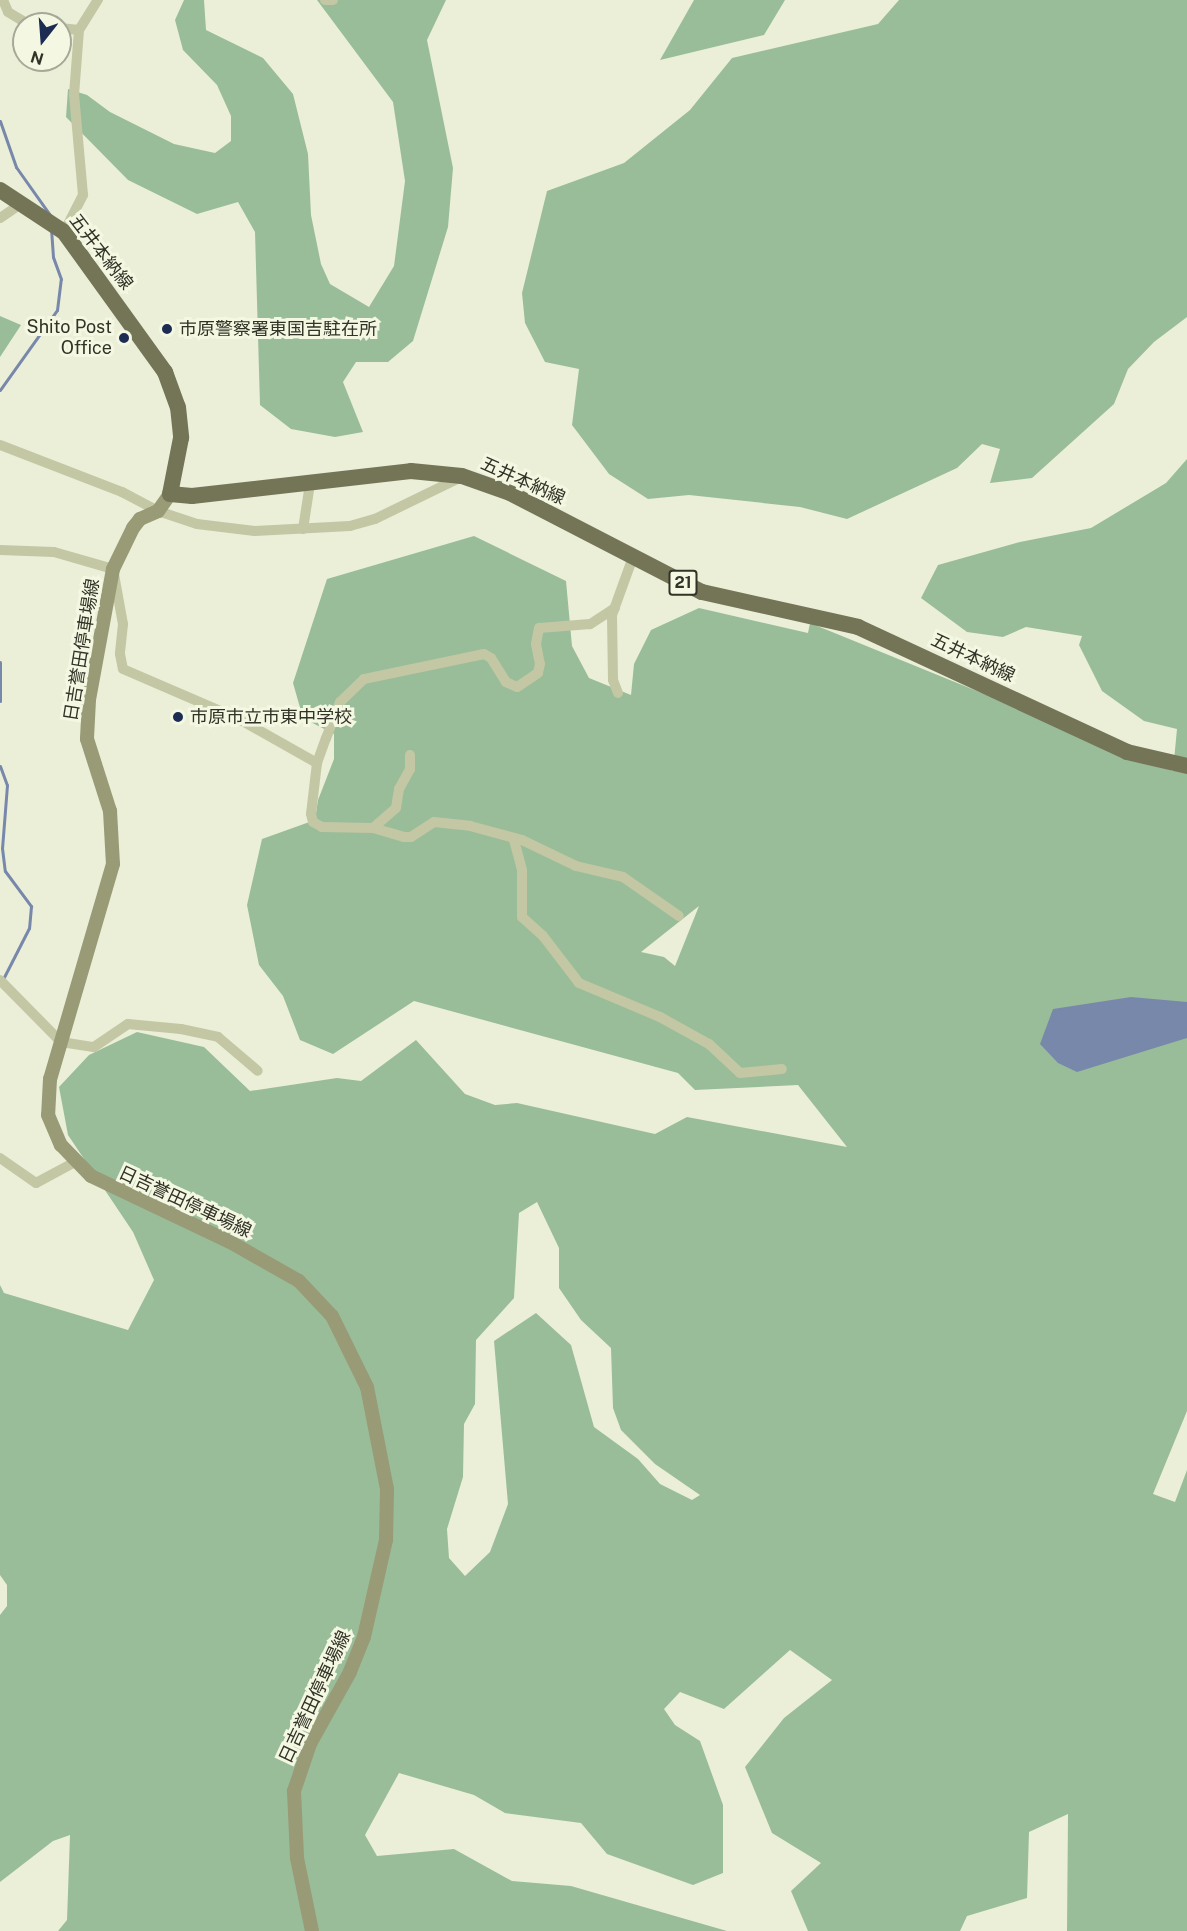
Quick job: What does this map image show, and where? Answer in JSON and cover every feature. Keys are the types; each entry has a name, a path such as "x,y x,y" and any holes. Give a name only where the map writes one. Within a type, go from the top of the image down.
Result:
{"main road":[{"name":"五井本納線","path":"0,189 64,232 141,337 173,390 181,438 170,494 192,496 411,471 462,476 510,493 702,592 858,627 1116,747 1146,759 1187,766"},
{"name":"日吉誉田停車場線","path":"170,494 158,511 140,519 113,569 89,700 87,739 110,811 113,864 50,1079 48,1115 62,1145 75,1162 103,1183 232,1243 299,1281 332,1316 367,1386 387,1489 387,1533 364,1637 350,1672 310,1744 294,1791 297,1858 312,1931"}],"street":[{"path":"3,0 8,12 12,14"},
{"path":"64,232 83,195 74,95 79,30 98,0"},
{"path":"325,0 333,0"},
{"path":"72,29 79,30"},
{"path":"0,218 22,203"},
{"path":"0,445 112,488 158,511 220,528 303,529 350,526 375,519 462,476"},
{"path":"303,529 310,484"},
{"path":"0,550 54,552 113,569 123,624 120,654 123,669 237,718 317,764"},
{"path":"618,693 613,680 615,608 633,557"},
{"path":"615,608 591,624 539,628 536,644 540,664 538,674 517,687 506,682 491,658 484,654 364,679 340,702 317,764 313,822 322,827 373,828 411,837 434,822 448,822 514,840 576,866 623,877 679,916"},
{"path":"373,828 396,808 399,789 410,769 410,755"},
{"path":"514,840 522,870 522,916 543,936 579,983 660,1017 709,1044 740,1073 782,1068"},
{"path":"0,980 61,1042 94,1047 128,1024 181,1029 218,1037 258,1071"},
{"path":"0,1158 36,1183 75,1162"}],"green space":[{"path":"184,0 204,0 206,30 263,58 293,94 308,154 311,215 321,264 330,284 369,307 394,266 405,181 393,102 317,0 446,0 427,40 453,168 448,227 413,341 388,362 356,362 343,382 363,432 335,437 291,429 260,405 255,232 238,202 197,214 128,180 66,117 68,89 87,95 110,112 174,144 215,153 231,141 231,116 217,85 183,50 175,20"},
{"path":"694,0 785,0 764,35 660,60"},
{"path":"899,0 1187,0 1187,317 1154,342 1128,369 1114,404 1032,478 990,483 1000,449 982,444 957,468 847,519 800,507 689,495 648,499 609,474 572,425 579,369 545,362 525,323 522,293 547,191 624,163 690,110 732,58 878,24"},
{"path":"0,316 21,325 0,357"},
{"path":"1187,459 1187,1411 1153,1494 1175,1502 1187,1470 1187,1931 1067,1931 1068,1814 1029,1832 1027,1898 967,1916 960,1931 808,1931 791,1891 821,1863 772,1833 745,1767 784,1718 832,1680 790,1650 724,1709 680,1692 664,1709 675,1725 700,1741 723,1805 723,1873 693,1885 607,1854 581,1823 505,1813 474,1795 399,1773 365,1835 377,1856 454,1849 512,1881 571,1886 727,1931 58,1931 67,1920 70,1835 53,1841 0,1882 0,1615 7,1606 7,1585 0,1575 0,1285 4,1293 128,1330 154,1280 133,1232 68,1135 59,1087 89,1055 137,1032 204,1047 250,1091 337,1078 361,1081 416,1040 465,1094 495,1105 517,1103 655,1134 687,1117 847,1147 798,1085 695,1090 678,1073 414,1001 333,1054 300,1040 283,996 259,965 247,905 262,839 315,820 318,800 334,759 334,734 303,718 293,683 327,579 474,536 566,581 572,646 589,678 631,695 634,664 651,630 699,608 808,633 810,623 1173,771 1177,729 1144,721 1102,691 1079,645 1082,636 1026,627 1003,637 967,632 921,598 938,565 1020,542 1091,528 1166,483","holes":["699,906 675,966 664,957 641,952","537,1202 559,1248 559,1288 581,1320 611,1348 613,1408 621,1430 655,1464 700,1495 692,1500 660,1484 638,1459 594,1427 571,1345 536,1313 494,1341 508,1504 490,1552 465,1576 449,1558 447,1529 463,1477 464,1424 475,1404 476,1340 514,1298 519,1213"]}],"water":[{"path":"1131,997 1187,1002 1187,1038 1077,1072 1058,1063 1040,1044 1053,1009"}],"waterway":[{"path":"0,121 16,167 50,215"},
{"path":"0,390 57,310 61,279 53,257 51,231"},
{"path":"0,662 0,701"},
{"path":"0,766 7,785 2,848 5,871 31,906 29,928 3,979"}],"place":[{"name":"市原警察署東国吉駐在所","path":"167,329"},
{"name":"Shito Post Office","path":"124,338"},
{"name":"市原市立市東中学校","path":"178,717"}]}
